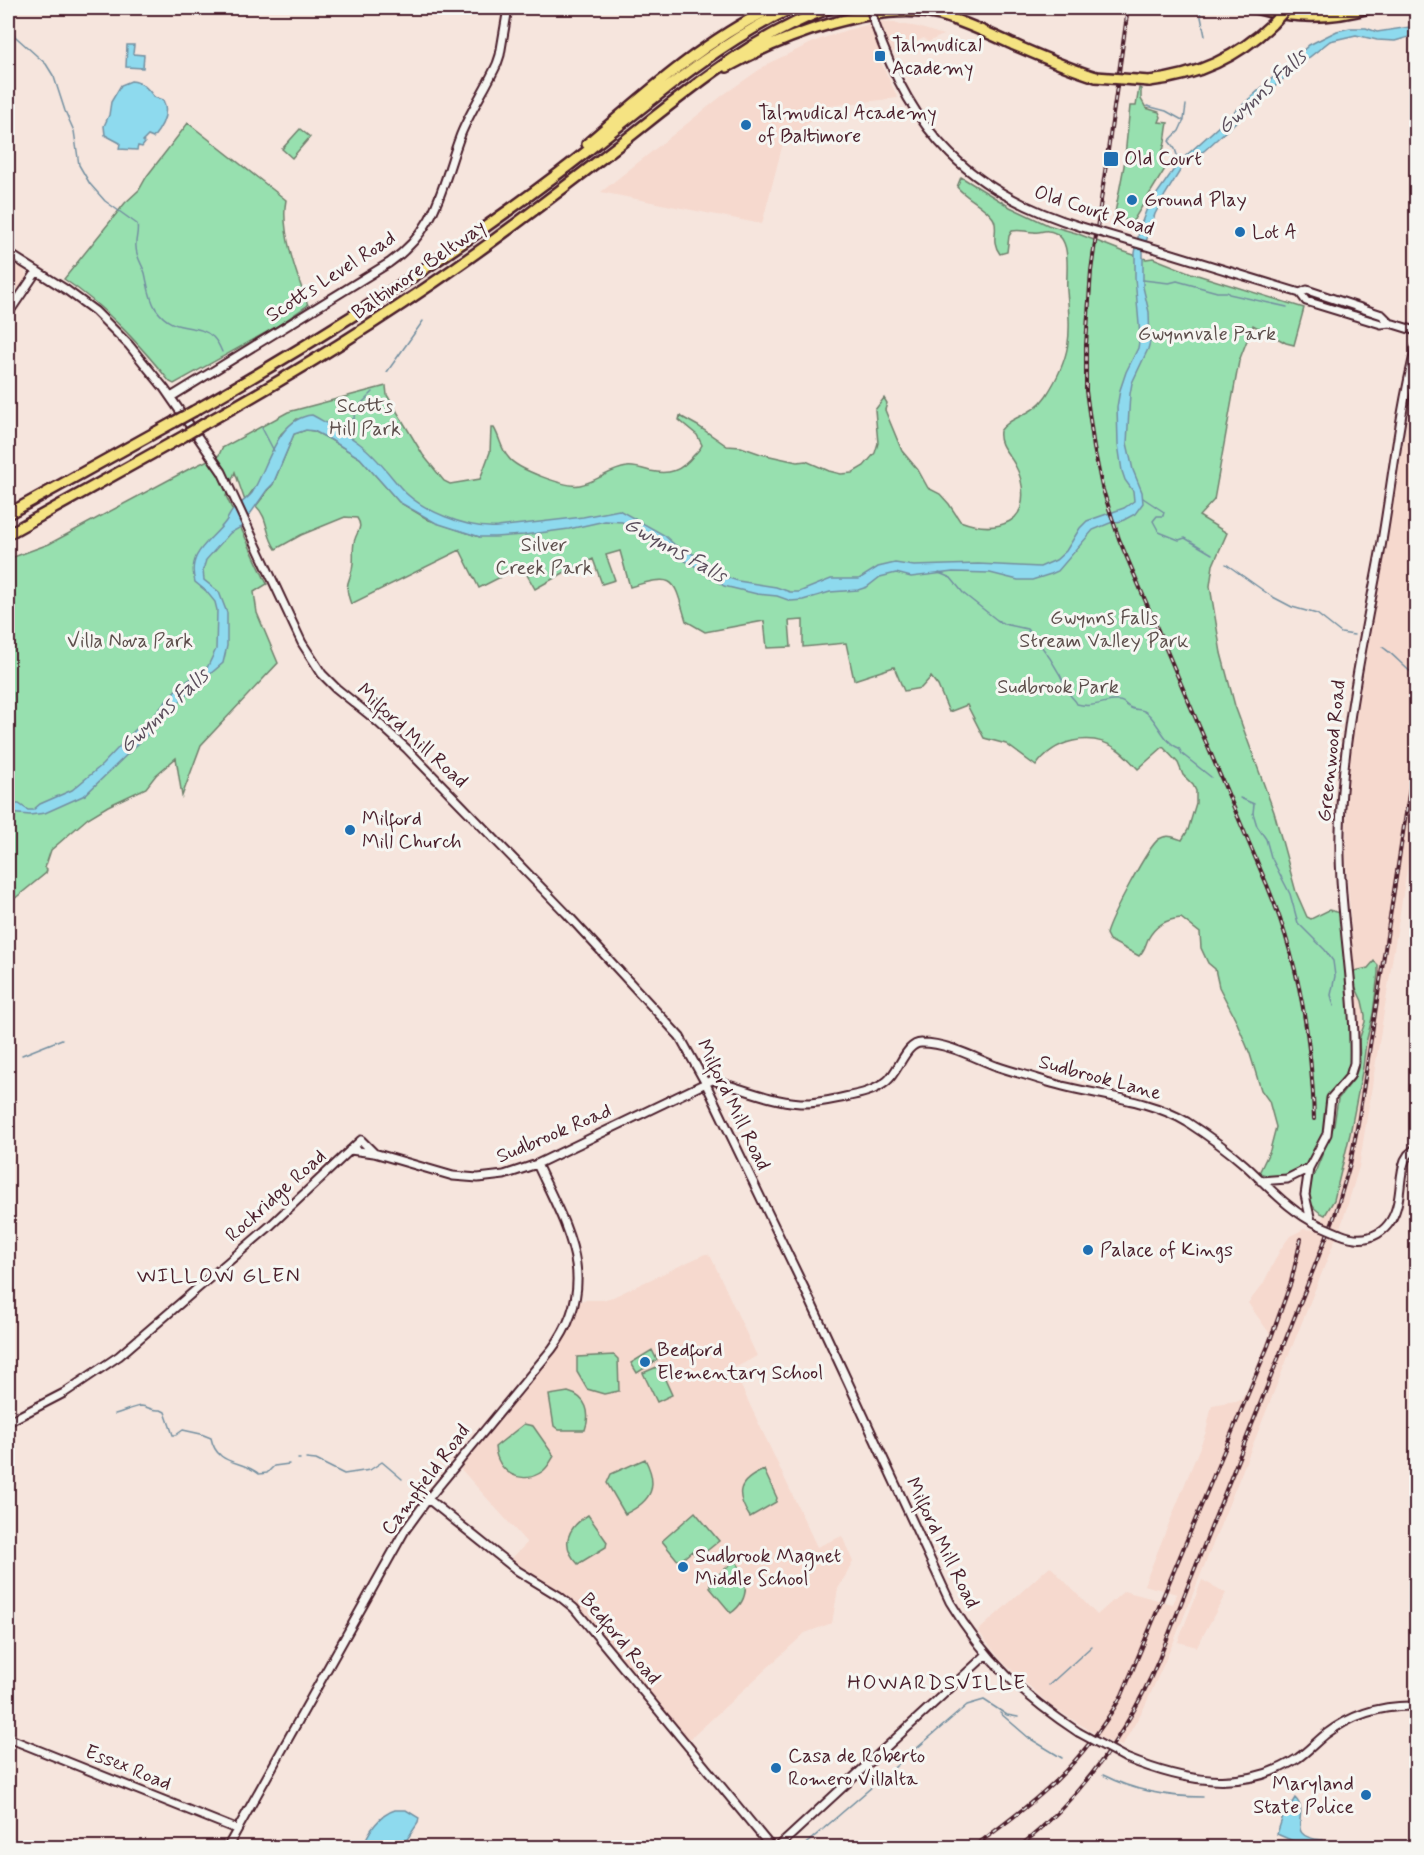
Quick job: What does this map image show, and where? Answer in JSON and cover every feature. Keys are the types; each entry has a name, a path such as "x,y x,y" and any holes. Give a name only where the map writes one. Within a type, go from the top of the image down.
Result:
{"highway":[{"path":"511,207 677,68 727,32 772,8"},
{"name":"Baltimore Beltway","path":"8,514 275,365 357,315 558,174 714,52 744,33 792,8"},
{"name":"Baltimore Beltway","path":"8,534 320,358 443,277 555,195 731,58 791,24 830,8"},
{"path":"1256,8 1274,13 1314,17 1346,14 1369,8"},
{"path":"691,87 759,51 815,29 852,18 906,10 940,15 962,22 1052,61 1096,77 1149,81 1182,76 1215,65 1254,41 1287,8"}],"street":[{"name":"Scotts Level Road","path":"171,398 389,263 414,241 425,228 439,203 462,133 497,64 508,8"},
{"name":"Old Court Road","path":"870,8 897,82 921,120 943,147 982,181 1017,202 1047,216 1300,292 1308,290 1382,315 1390,323"},
{"name":"Milford Mill Road","path":"8,253 95,311 143,361 171,398 215,459 302,643 322,674 407,750 600,949 680,1037 705,1083 817,1316 938,1578 964,1625 986,1655 1025,1694 1078,1732 1126,1758 1162,1771 1185,1776 1229,1781 1248,1778 1285,1765 1306,1752 1337,1727 1358,1716 1392,1707 1416,1706"},
{"path":"8,314 37,271"},
{"name":"Old Court Road","path":"1300,292 1306,301 1381,324 1390,323 1416,331"},
{"name":"Greenwood Road","path":"1311,1221 1305,1195 1309,1168 1327,1134 1331,1098 1350,1076 1354,1063 1340,854 1342,776 1350,713 1416,347"},
{"name":"Sudbrook Lane","path":"705,1083 712,1080 801,1103 828,1100 860,1094 876,1088 890,1079 901,1065 909,1049 915,1044 934,1044 1051,1083 1154,1107 1185,1121 1231,1153 1287,1205 1319,1225 1359,1239 1377,1235 1386,1228 1397,1208 1405,1160 1416,1148"},
{"name":"Sudbrook Road","path":"350,1150 374,1153 465,1178 504,1175 537,1164 705,1083"},
{"name":"Sudbrook Road","path":"361,1140 374,1153"},
{"name":"Rockridge Road","path":"8,1422 63,1393 118,1356 271,1225 361,1140"},
{"name":"Campfield Road","path":"227,1848 404,1532 428,1499 552,1349 567,1326 573,1312 578,1282 576,1254 564,1220 537,1164"},
{"path":"1261,1181 1287,1179 1309,1168"},
{"name":"Bedford Road","path":"428,1499 518,1571 574,1608 772,1848"},
{"path":"777,1848 986,1655"},
{"name":"Essex Road","path":"8,1738 236,1829"}],"shaded area":[{"name":"Talmudical Academy of Baltimore","path":"883,21 918,27 943,35 928,42 924,38 879,58 898,98 830,106 783,143 762,224 601,192 723,95 769,63 818,40"},
{"path":"8,258 24,269 27,276 8,307"},
{"path":"1416,369 1416,813 1359,1167 1343,1220 1174,1641 1144,1708 1122,1746 1107,1741 1051,1706 1001,1660 978,1631 1050,1566 1097,1615 1124,1591 1173,1604 1177,1594 1144,1585 1206,1432 1212,1405 1241,1400 1248,1389 1270,1334 1248,1303 1263,1284 1280,1250 1290,1236 1304,1229 1318,1230 1342,1147 1350,1144 1343,1091 1358,1071 1360,1054 1346,856 1347,783 1353,733"},
{"name":"Sudbrook Magnet Middle School","path":"705,1254 711,1257 757,1356 733,1369 817,1547 842,1536 853,1562 838,1589 832,1623 805,1633 688,1741 577,1606 561,1593 509,1561 527,1543 459,1467 557,1348 571,1327 580,1301 613,1297"},
{"path":"1202,1580 1226,1593 1197,1647 1178,1642"}],"green space":[{"path":"1139,88 1146,108 1159,112 1161,117 1159,122 1168,123 1165,144 1160,157 1165,169 1133,221 1114,218 1124,166 1130,106 1136,106"},
{"path":"188,123 286,200 287,239 308,305 276,327 174,384 108,314 64,279 125,203 139,190 147,176"},
{"path":"300,129 310,137 292,158 282,149"},
{"name":"Gwynns Falls Stream Valley Park","path":"961,177 1010,207 1048,225 1146,259 1153,258 1191,273 1304,308 1294,345 1253,325 1239,361 1214,500 1199,516 1227,533 1213,565 1210,586 1221,653 1235,706 1274,812 1296,892 1307,917 1311,919 1329,910 1341,913 1351,1063 1347,1075 1328,1097 1325,1133 1315,1154 1304,1169 1273,1177 1259,1173 1270,1150 1276,1127 1269,1101 1261,1090 1250,1054 1219,987 1215,969 1208,963 1201,948 1200,933 1181,918 1171,920 1154,930 1139,956 1109,940 1106,934 1130,883 1154,844 1165,837 1182,840 1188,830 1196,803 1196,791 1183,775 1178,763 1163,747 1138,769 1120,751 1107,743 1095,740 1073,741 1052,750 1036,766 1006,744 984,738 967,705 949,712 938,686 931,677 921,688 904,691 894,667 854,680 846,643 803,647 803,620 789,621 791,647 767,648 764,621 705,632 686,621 675,587 665,580 630,587 620,551 606,555 615,580 602,584 593,559 535,589 522,566 479,588 460,550 351,604 347,585 352,569 354,542 360,526 357,518 345,517 301,535 276,549 263,516 256,506 273,484 294,434 306,430 314,431 331,440 360,458 399,502 429,520 480,537 426,512 377,468 297,419 281,434 259,482 245,501 235,472 226,496 267,584 254,592 257,613 278,663 201,745 182,796 176,758 156,775 146,788 88,818 51,850 45,868 46,873 8,904 8,559 49,544 219,455 222,448 288,412 386,386 387,395 423,455 444,481 450,484 480,479 490,452 491,428 494,428 504,450 513,462 553,481 580,485 627,467 663,472 680,468 702,445 697,435 679,420 680,416 727,446 741,447 797,462 806,461 841,474 852,473 864,466 875,453 878,443 875,410 884,398 887,403 885,410 902,451 918,470 928,488 940,494 960,521 985,527 998,526 1010,521 1020,510 1023,495 1021,479 1002,445 1000,431 1040,403 1061,369 1069,333 1067,256 1062,239 1056,234 1046,231 1021,230 1012,231 1007,252 1000,254 995,244 996,226 993,218 957,187"},
{"path":"1374,961 1378,965 1378,973 1363,1067 1334,1200 1325,1215 1311,1203 1308,1186 1334,1125 1338,1099 1354,1079 1360,1063 1359,1040 1365,1015 1355,986 1354,971 1368,968"},
{"path":"652,1350 657,1360 637,1373 631,1363"},
{"path":"614,1355 618,1359 619,1391 604,1394 587,1389 577,1372 577,1357"},
{"path":"659,1366 672,1395 657,1402 643,1373"},
{"path":"568,1392 580,1398 586,1406 588,1418 585,1430 559,1430 554,1426 549,1395"},
{"path":"524,1424 533,1426 554,1456 543,1471 526,1478 505,1470 500,1464 495,1447"},
{"path":"645,1459 652,1477 650,1492 641,1504 625,1514 607,1483 611,1474"},
{"path":"764,1470 777,1498 776,1502 750,1517 742,1501 741,1489 744,1483"},
{"path":"695,1512 719,1541 698,1558 692,1551 679,1562 662,1541"},
{"path":"588,1515 607,1542 606,1547 578,1564 569,1550 568,1537 575,1525"},
{"path":"735,1560 743,1573 745,1588 742,1601 731,1613 710,1588 710,1582"}],"water":[{"name":"Gwynns Falls","path":"1416,26 1416,35 1395,41 1356,35 1330,41 1292,71 1204,151 1186,161 1155,214 1143,251 1143,287 1149,312 1150,342 1132,383 1127,443 1133,470 1142,492 1143,503 1135,514 1122,521 1093,530 1058,571 1032,580 1018,580 990,573 953,572 911,577 896,573 880,577 867,587 858,590 830,592 791,601 777,596 724,586 622,522 605,521 569,529 495,537 480,537 436,523 399,502 360,458 314,431 306,430 294,434 273,484 241,527 230,533 206,560 203,570 204,580 219,592 227,613 227,646 223,663 187,694 85,795 45,813 30,815 8,813 8,804 19,804 28,810 33,810 40,804 72,790 102,765 135,730 153,717 178,687 207,668 216,649 217,610 215,602 195,582 193,572 197,555 233,510 252,493 282,434 300,418 312,415 360,444 377,459 409,496 420,504 458,521 485,527 497,527 583,517 619,510 664,535 676,546 695,555 726,577 790,592 799,592 831,579 859,579 878,567 895,563 914,566 978,564 1040,567 1056,560 1066,551 1087,521 1124,508 1134,501 1133,491 1122,471 1118,444 1117,407 1120,390 1138,348 1140,336 1135,253 1140,227 1147,208 1179,162 1309,45 1337,31 1350,28 1366,28 1377,32"},
{"path":"127,45 134,45 133,54 144,55 143,68 126,67"},
{"path":"131,81 142,84 154,97 163,100 166,110 162,125 156,134 153,138 148,136 143,141 145,143 142,147 138,146 137,150 119,149 120,143 105,135 104,126 111,102 121,85"},
{"path":"1295,1798 1301,1811 1300,1830 1310,1838 1323,1840 1327,1847 1307,1847 1277,1834 1282,1819"},
{"path":"395,1810 406,1810 419,1818 402,1847 364,1847 375,1825"}],"waterway":[{"path":"1203,8 1200,12 1205,36"},
{"path":"8,30 46,64 54,77 74,131 79,165 90,184 105,201 137,224 137,254 156,309 170,322 206,332 214,339 222,352"},
{"path":"1179,161 1169,141 1179,131 1184,120 1186,105"},
{"path":"1147,106 1166,111 1184,121"},
{"path":"1143,280 1169,283 1177,281 1287,307"},
{"path":"387,372 423,321"},
{"path":"337,431 348,421 354,419 355,410 373,392"},
{"path":"262,428 274,451"},
{"path":"1143,498 1164,512 1163,516 1157,516 1153,521 1159,532 1179,540 1185,538 1212,554"},
{"path":"1226,564 1271,596 1292,607 1317,614 1341,633 1354,635"},
{"path":"939,573 951,578 964,594 997,620 1004,624 1027,629 1051,660 1077,704 1089,705 1119,701 1133,709 1144,711 1152,718 1168,741 1211,777"},
{"path":"1382,647 1412,673"},
{"path":"1240,798 1254,804 1253,813 1257,826 1266,839 1271,857 1290,894 1298,923 1333,961 1335,976 1331,995 1334,1006"},
{"path":"22,1055 62,1039"},
{"path":"115,1414 141,1406 161,1410 165,1412 173,1435 183,1430 211,1438 214,1447 224,1458 259,1474 267,1473 274,1466 289,1464"},
{"path":"306,1459 316,1460 344,1474 370,1470 382,1462 402,1479"},
{"path":"1049,1685 1092,1646"},
{"path":"801,1848 967,1705 984,1700 1007,1715 1018,1717"},
{"path":"1000,1713 1029,1738 1062,1758"},
{"path":"1103,1775 1152,1792 1203,1797"}],"railway":[{"path":"1128,8 1091,271 1086,345 1086,391 1094,448 1102,487 1119,539 1267,885 1288,942 1307,1029 1314,1119"},
{"path":"1018,1848 1063,1808 1082,1786 1117,1738 1146,1687 1335,1215 1350,1164 1358,1123 1416,749"},
{"path":"972,1848 1017,1814 1056,1780 1090,1743 1122,1695 1268,1346 1291,1282 1301,1239"}],"place":[{"name":"Talmudical Academy","path":"880,56"},
{"name":"Talmudical Academy of Baltimore","path":"746,125"},
{"name":"Old Court","path":"1111,159"},
{"name":"Ground Play","path":"1132,200"},
{"name":"Lot A","path":"1240,232"},
{"name":"Milford Mill Church","path":"350,830"},
{"name":"Palace of Kings","path":"1088,1250"},
{"name":"Bedford Elementary School","path":"645,1362"},
{"name":"Sudbrook Magnet Middle School","path":"683,1567"},
{"name":"Casa de Roberto Romero Villalta","path":"776,1768"},
{"name":"Maryland State Police","path":"1366,1795"}],"district":[{"name":"WILLOW GLEN","path":"219,1276"},
{"name":"HOWARDSVILLE","path":"937,1683"}],"park label":[{"name":"Gwynnvale Park","path":"1207,334"},
{"name":"Scotts Hill Park","path":"365,418"},
{"name":"Silver Creek Park","path":"544,556"},
{"name":"Villa Nova Park","path":"130,641"},
{"name":"Sudbrook Park","path":"1058,687"}]}
